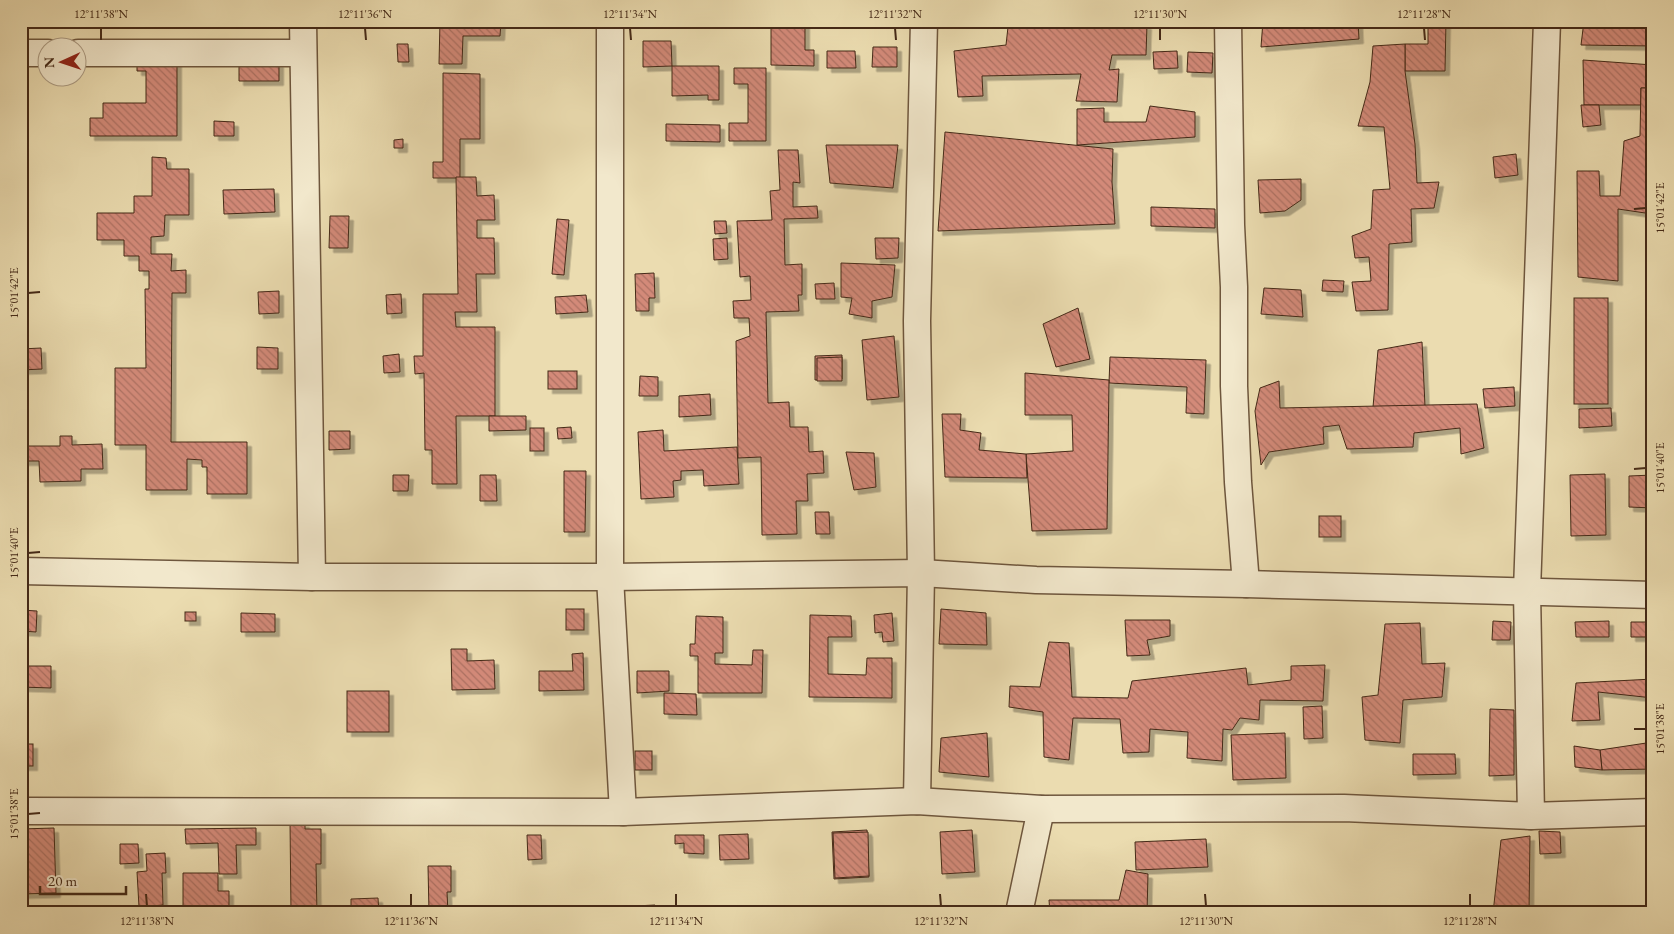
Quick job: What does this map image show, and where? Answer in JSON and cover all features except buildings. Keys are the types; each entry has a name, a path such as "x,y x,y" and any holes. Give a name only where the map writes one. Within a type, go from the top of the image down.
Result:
{"street":[{"path":"303,21 302,53 312,577"},
{"path":"610,21 610,577 624,812"},
{"path":"917,801 921,573 917,321 924,21"},
{"path":"1228,21 1231,225 1234,287 1234,386 1238,482 1246,584"},
{"path":"1530,816 1527,591 1547,21"},
{"path":"21,53 38,53"},
{"path":"88,53 302,53"},
{"path":"21,571 312,577 610,577 921,573 1036,580 1653,595"},
{"path":"21,811 624,812 917,801 1041,809 1344,808 1530,816 1653,812"},
{"path":"1019,913 1041,809"}]}
